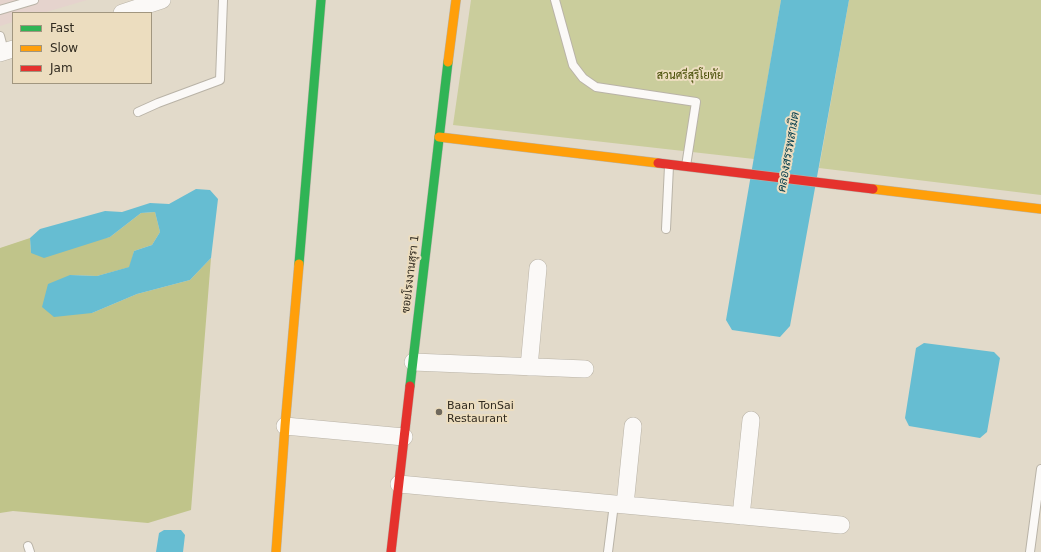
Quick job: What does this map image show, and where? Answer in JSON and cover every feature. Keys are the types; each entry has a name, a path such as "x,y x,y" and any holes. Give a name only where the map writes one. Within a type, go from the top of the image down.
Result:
{"street":[{"path":"125,12 162,0"},
{"path":"276,552 285,426 321,0"},
{"name":"ซอยโรงงานสุรา 1","path":"391,552 456,0"},
{"path":"439,137 1041,209"},
{"path":"529,367 538,268"},
{"path":"413,362 584,369"},
{"path":"741,516 751,420"},
{"path":"285,426 404,437"},
{"path":"619,504 633,426"},
{"path":"399,484 841,525"}],"lane":[{"path":"0,10 34,0"},
{"path":"138,112 220,80 223,0"},
{"path":"555,0 573,65 584,78 596,87 696,102 686,167"},
{"path":"666,229 669,165"},
{"path":"1030,552 1041,469"},
{"path":"608,552 619,504"}],"shaded area":[{"path":"0,0 87,0 46,12 12,12 12,22 0,26"}],"green space":[{"name":"สวนศรีสุริโยทัย","path":"471,0 781,0 754,159 453,125"},
{"path":"849,0 1041,0 1041,195 819,168"},
{"path":"155,212 160,232 152,245 134,251 130,267 97,276 70,275 92,313 137,294 190,280 211,258 191,510 148,523 13,511 0,513 0,248 30,238 31,253 110,237 141,213"}],"water":[{"name":"คลองสรรพสามิต","path":"781,0 849,0 790,326 780,337 732,330 726,320"},
{"path":"196,189 210,190 218,199 211,258 190,280 137,294 92,313 54,317 42,307 48,284 70,275 97,276 129,267 134,251 152,245 160,232 155,212 141,213 110,237 44,258 31,253 30,238 40,229 105,211 122,212 150,203 169,204"},
{"path":"924,343 994,352 1000,358 987,432 980,438 909,426 905,418 916,348"},
{"path":"164,530 181,530 185,535 183,552 156,552 159,533"}],"traffic: fast":[{"path":"299,264 321,0"},
{"path":"410,386 448,62"}],"traffic: slow":[{"path":"448,62 456,0"},
{"path":"439,137 658,163"},
{"path":"873,189 1041,209"},
{"path":"276,552 299,264"}],"traffic: jam":[{"path":"658,163 873,189"},
{"path":"391,552 410,386"}],"place":[{"name":"Baan TonSai Restaurant","path":"439,412"}]}
